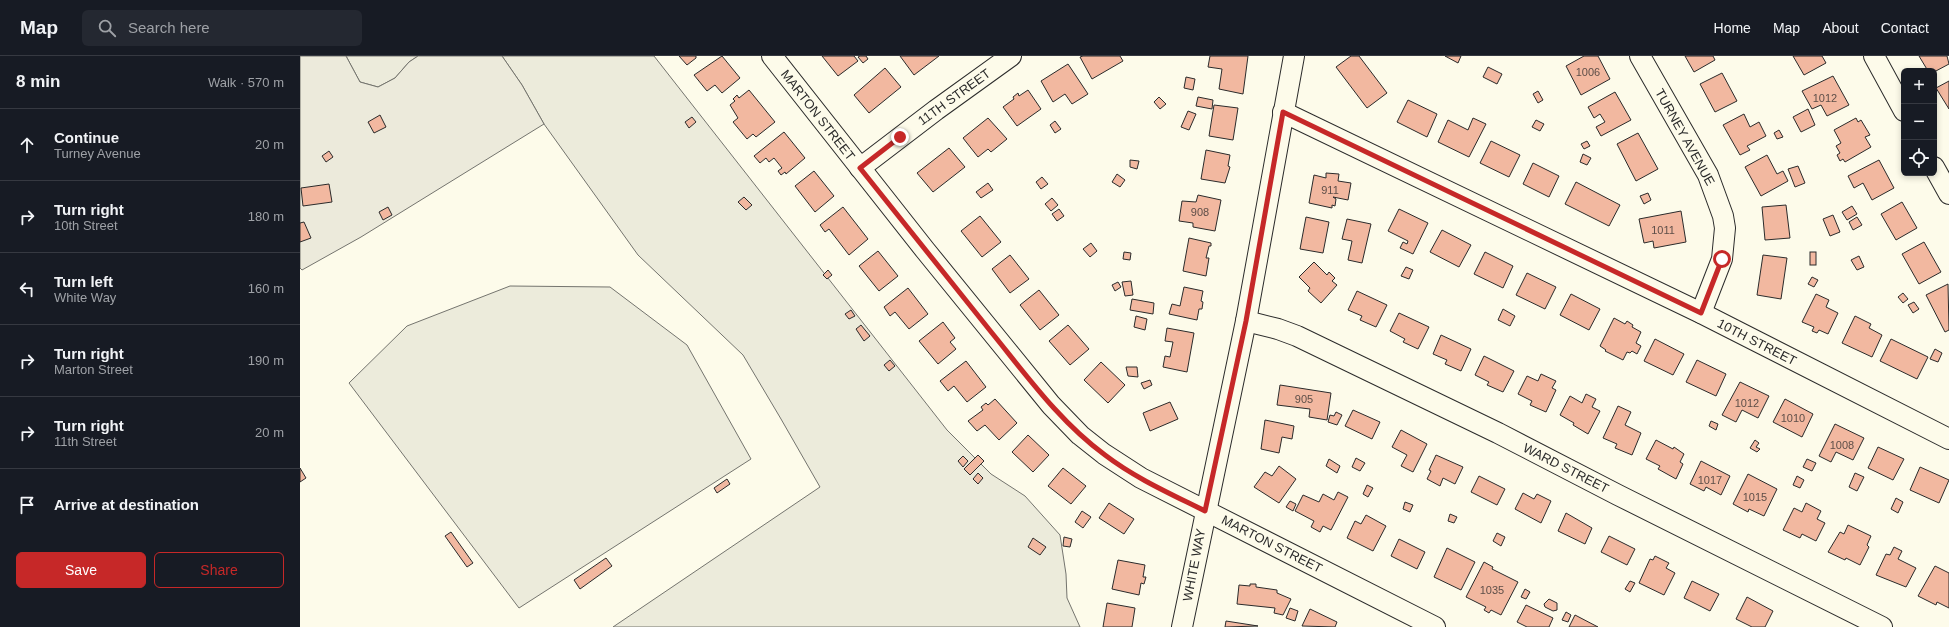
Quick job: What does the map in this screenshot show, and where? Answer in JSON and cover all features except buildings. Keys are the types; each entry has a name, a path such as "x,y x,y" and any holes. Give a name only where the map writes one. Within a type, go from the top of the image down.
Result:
{"street":[{"name":"MARTON STREET","path":"772,56 860,168 1064,419 1080,435 1118,465 1140,478 1248,531 1435,627"},
{"name":"11TH STREET","path":"860,168 930,114 1011,56"},
{"name":"WHITE WAY","path":"1182,627 1205,511 1246,321 1294,56"},
{"name":"TURNEY AVENUE","path":"1640,56 1708,175 1723,216 1725,234 1722,259 1701,313"},
{"path":"1874,56 1901,106"},
{"name":"10TH STREET","path":"1283,112 1701,313 1949,439"},
{"path":"1937,172 1949,194"},
{"name":"WARD STREET","path":"1246,321 1278,329 1297,336 1498,433 1639,506 1882,627"}],"shaded area":[{"path":"300,56 346,56 360,82 378,87 395,78 409,62 418,56 502,56 522,85 544,124 361,237 302,270 300,268"},
{"path":"346,56 418,56 409,62 395,78 378,87 360,82"},
{"path":"502,56 654,56 947,430 991,474 1025,496 1060,535 1066,574 1067,598 1080,627 613,627 820,487 743,355 638,255 544,124 522,85"},
{"path":"510,286 610,287 687,345 751,459 519,608 349,383 407,326"}],"route":[{"path":"900,137 860,168 1001,344 1051,405 1080,435 1118,465 1140,478 1205,511 1246,321 1283,112 1701,313 1722,259"}]}
